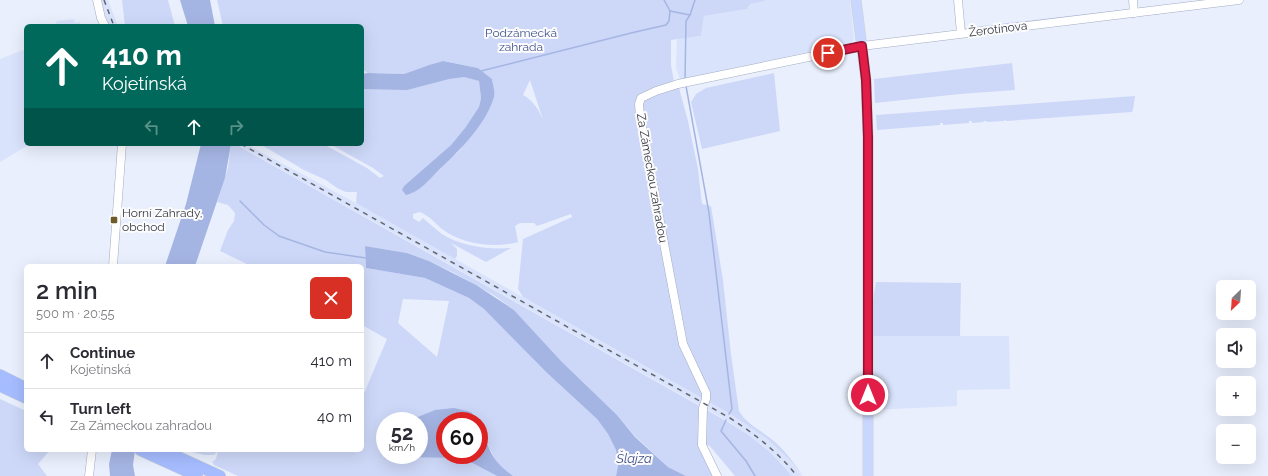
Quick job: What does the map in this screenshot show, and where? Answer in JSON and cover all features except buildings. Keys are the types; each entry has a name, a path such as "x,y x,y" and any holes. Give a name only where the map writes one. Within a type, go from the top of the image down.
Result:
{"highway":[{"path":"0,375 24,387"},
{"path":"0,386 24,397"},
{"path":"146,452 220,476"},
{"path":"166,452 197,476"}],"main road":[{"path":"856,0 866,80 868,137 868,476"}],"street":[{"path":"97,0 104,24"},
{"path":"958,0 961,33"},
{"path":"1133,0 1134,13"},
{"name":"Žerotínova","path":"862,46 1238,0"},
{"name":"Za Zámeckou zahradou","path":"717,476 702,444 703,408 706,399 706,392 683,344 640,116 639,104 641,98 656,91 678,84 862,46"},
{"path":"113,264 122,146"},
{"path":"88,476 92,452"}],"shaded area":[{"path":"100,0 108,0 117,24 108,24"},
{"path":"768,0 850,0 854,39 851,43 680,80 676,68 677,39 701,36 704,16 747,9 749,4"},
{"path":"74,19 75,23 80,22 80,24 55,24 57,21"},
{"path":"24,50 24,146 27,146 0,162 0,59"},
{"path":"240,146 250,146 356,203 732,415 766,438 790,460 802,476 792,476 784,465 761,444 728,421"},
{"path":"873,336 1009,336 1010,389 957,390 957,406 873,410"}],"green space":[{"path":"122,0 168,0 174,24 125,24"},
{"name":"Podzámecká zahrada","path":"217,0 768,0 750,4 747,9 704,16 701,36 671,40 671,65 674,82 679,88 688,121 698,169 702,204 711,206 723,280 739,411 746,420 771,438 779,446 803,476 790,460 766,438 732,415 523,297 518,289 523,239 572,217 571,214 537,226 534,223 520,223 515,226 518,242 489,245 469,242 459,238 442,229 430,218 420,212 413,214 413,218 419,222 423,218 442,234 457,242 484,248 511,248 486,262 451,243 457,249 457,256 455,259 356,203 357,192 346,192 337,188 326,180 304,170 263,146 327,146 367,168 380,178 384,176 373,168 334,146 364,146 364,89 453,76 466,77 479,81 481,98 479,107 451,145 404,186 411,194 426,183 461,149 494,92 492,79 478,68 443,61 404,74 368,73 364,70 364,24 223,24","holes":["530,80 543,120 530,100 523,95"]},
{"path":"1130,9 1128,11 967,30 964,28"},
{"path":"1012,63 1015,90 875,103 874,79"},
{"path":"774,73 780,131 702,149 691,102 696,94 706,88"},
{"path":"1135,96 1132,112 972,123 972,121 969,121 969,123 943,125 943,123 940,123 940,125 877,130 876,115"},
{"path":"231,146 239,146 728,422 763,446 792,476 735,476 709,445 706,447 719,476 686,476 668,467 562,362 514,310 495,296 429,261 407,253 365,246 366,268 425,278 469,298 484,309 546,372 597,419 608,434 616,450 618,466 616,476 513,476 498,465 488,445 488,412 436,412 436,416 428,417 428,412 376,412 376,464 428,464 428,457 436,457 436,464 474,464 497,476 238,476 214,465 212,462 216,459 218,452 364,452 364,393 387,339 364,326 364,264 247,264 220,251 228,230 234,221 235,213 228,205 217,202 228,168","holes":["403,299 449,301 437,357 398,323"]},
{"path":"876,282 961,283 960,336 873,336 873,300"},
{"path":"0,399 24,410 24,452 48,452 38,464 47,476 0,476"},
{"path":"193,452 217,452 214,455 204,455"}],"water":[{"path":"180,0 210,0 215,24 187,24"},
{"path":"443,61 478,68 492,79 494,97 489,110 469,140 422,186 415,192 406,195 402,190 404,186 451,145 479,107 481,98 479,81 464,77 449,79 407,90 364,89 364,74 404,74"},
{"path":"200,146 231,146 225,178 196,264 166,264 186,204"},
{"name":"Šlajza","path":"365,246 407,253 429,261 476,285 514,310 562,362 617,415 635,437 668,467 686,476 616,476 618,466 616,450 608,434 597,419 546,372 484,309 469,298 425,278 366,268"},
{"path":"454,408 471,412 436,412 436,458 428,457 428,413 435,410"},
{"path":"488,446 494,458 513,476 497,476 474,464 488,464"},
{"path":"112,452 135,452 133,465 135,476 110,476 109,464"}],"waterway":[{"path":"664,0 670,11 690,15"},
{"path":"685,80 686,21 690,15 695,0"},
{"path":"481,71 666,25 669,21 670,11"},
{"path":"686,86 709,213 732,409 729,414"},
{"path":"240,201 264,225 279,236 325,252 366,258"},
{"path":"726,420 721,431 746,461 755,476"}],"railway":[{"path":"104,0 113,24"},
{"path":"245,146 730,418 766,444 797,476"}],"place":[{"name":"Horní Zahrady, obchod","path":"114,220"}],"route":[{"path":"828,53 862,46 866,80 868,137 868,395"}]}
